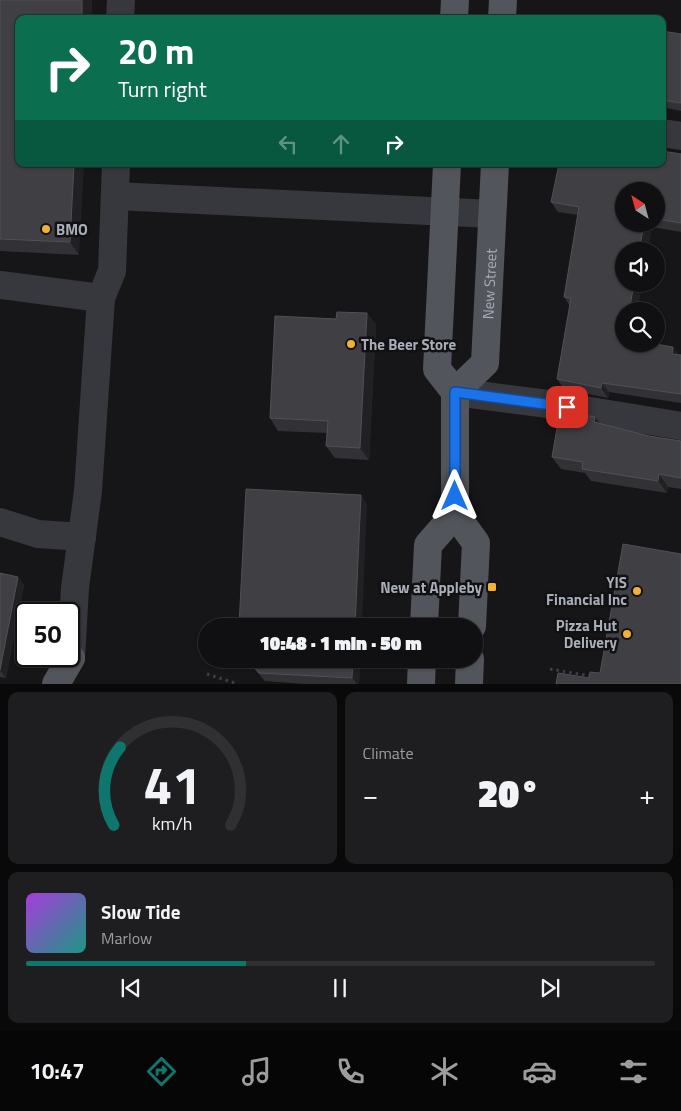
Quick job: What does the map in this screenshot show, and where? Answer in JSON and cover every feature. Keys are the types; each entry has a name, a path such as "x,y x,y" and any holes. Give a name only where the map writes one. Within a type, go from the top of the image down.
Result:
{"main road":[{"path":"454,15 455,0"},
{"path":"502,15 503,0"},
{"path":"446,167 437,369 455,392 455,514 476,543 472,618"},
{"name":"New Street","path":"455,392 485,363 495,167"},
{"path":"424,618 428,545 455,514"},
{"path":"421,684 422,668"},
{"path":"469,684 470,668"},
{"path":"56,684 73,671"}],"lane":[{"path":"120,15 122,0"},
{"path":"666,134 681,136"},
{"path":"73,671 75,588 88,491 101,298 112,271 116,167"},
{"path":"115,196 492,214"},
{"path":"0,285 101,298"},
{"path":"455,392 548,404 681,426"},
{"path":"0,522 38,534 82,537"}],"path":[{"path":"550,669 597,677"},
{"path":"207,674 238,684"}],"building":[{"path":"0,0 82,0 82,15 15,15 15,167 74,167 70,242 0,239"},
{"path":"666,32 681,34 681,103 666,101"},
{"path":"666,152 681,154 681,223 665,220 665,182 615,182 615,232 643,232 641,242 615,242 615,292 633,292 631,302 615,302 615,352 665,352 665,346 673,347 672,354 681,355 681,394 602,383 601,388 557,379 571,298 564,297 579,207 551,202 558,167 666,167"},
{"path":"337,312 367,313 360,448 326,446 328,421 270,418 275,316 336,319"},
{"path":"560,411 595,417 594,422 649,436 681,441 681,478 659,474 658,481 582,469 583,462 552,457"},
{"path":"246,489 361,495 355,618 239,618"},
{"path":"623,544 681,554 681,684 556,684 558,673 589,678 590,672 600,673"},
{"path":"0,573 18,577 0,670"},
{"path":"255,668 353,668 352,678 259,673"}],"place":[{"name":"BMO","path":"46,229"},
{"name":"The Beer Store","path":"351,344"},
{"name":"New at Appleby","path":"492,587"},
{"name":"YIS Financial Inc","path":"637,591"},
{"name":"Pizza Hut Delivery","path":"627,634"}],"route":[{"path":"455,496 455,392 567,407"}]}
